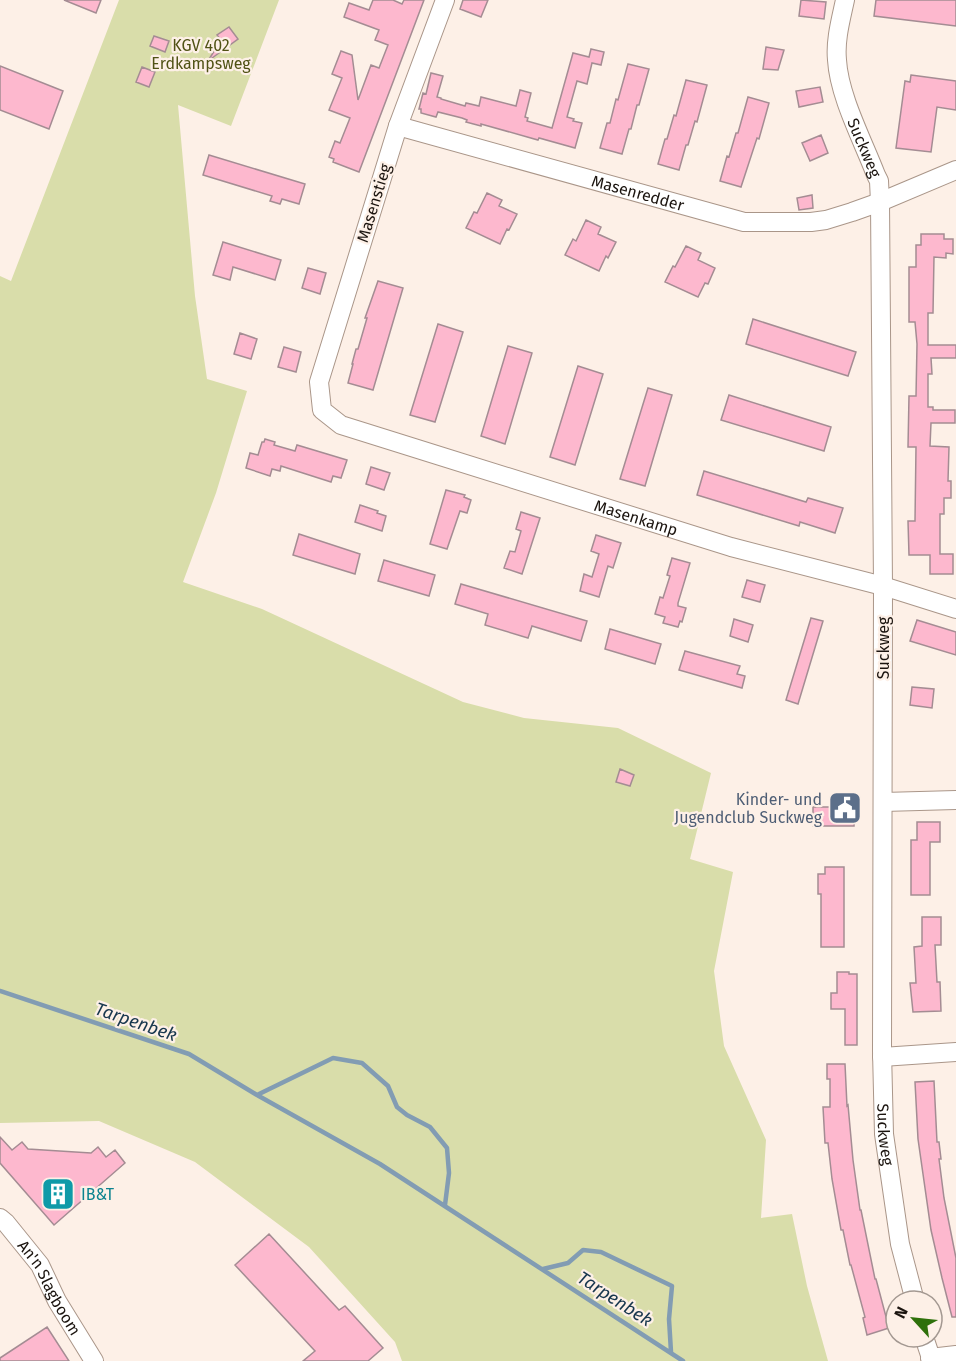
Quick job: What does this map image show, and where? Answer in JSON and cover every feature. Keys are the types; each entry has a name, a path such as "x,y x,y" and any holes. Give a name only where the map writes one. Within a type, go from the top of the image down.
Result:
{"street":[{"name":"Masenstieg","path":"322,410 319,382 398,126 444,0"},
{"name":"Suckweg","path":"845,0 837,40 838,71 845,97 879,181 883,586 882,1057 884,1134 900,1244 912,1289"},
{"name":"Masenredder","path":"398,126 744,222 826,220 880,202 956,170"},
{"name":"Masenkamp","path":"322,410 341,425 731,547 883,586 956,609"},
{"path":"883,802 956,800"},
{"path":"882,1057 956,1052"},
{"name":"An'n Slagboom","path":"0,1218 40,1265 57,1301 94,1361"},
{"path":"931,1359 956,1355"}],"green space":[{"name":"KGV 402 Erdkampsweg","path":"119,0 279,0 231,126 178,105 195,296 207,379 247,391 216,493 183,582 262,609 463,702 524,718 618,728 711,773 690,859 733,872 714,971 724,1046 766,1140 761,1218 792,1214 807,1286 828,1361 402,1361 395,1342 309,1247 195,1162 99,1121 0,1123 0,276 11,281"}],"building":[{"path":"64,0 101,0 96,13"},
{"path":"373,0 393,0 402,4 404,0 424,0 359,172 333,162 334,159 329,157 335,141 340,143 350,118 329,110 342,78 332,74 341,51 352,55 358,100 371,65 379,68 388,45 375,40 379,30 344,17 349,3 369,10"},
{"path":"463,0 488,0 481,17 460,9"},
{"path":"801,0 826,2 824,19 799,16"},
{"path":"876,0 956,0 956,26 874,16"},
{"path":"229,27 238,39 208,61 221,40 217,35"},
{"path":"154,36 169,41 165,52 150,46"},
{"path":"766,47 784,50 778,70 763,69"},
{"path":"591,49 604,52 601,65 592,63 587,84 577,81 567,117 582,123 575,148 481,124 481,126 438,112 436,117 421,113 419,109 423,93 426,94 431,73 443,76 437,97 465,106 466,103 479,106 481,97 516,106 520,90 531,93 525,117 528,118 527,121 552,128 573,53 589,57"},
{"path":"628,64 649,69 622,154 600,148 616,99 618,100"},
{"path":"0,66 63,91 49,129 0,110"},
{"path":"142,67 155,72 149,87 136,82"},
{"path":"911,75 956,81 956,110 937,107 931,152 896,148 905,81 910,82"},
{"path":"686,80 707,85 697,122 695,121 679,170 658,164 674,115 676,116"},
{"path":"820,87 823,102 799,107 796,91"},
{"path":"748,97 769,103 759,139 757,138 741,187 720,181 727,156 729,157 736,133 738,133"},
{"path":"821,135 828,153 810,161 802,143"},
{"path":"209,155 305,184 299,204 282,199 280,204 270,201 272,196 203,175"},
{"path":"487,193 502,200 499,206 517,214 500,244 466,228"},
{"path":"812,195 813,208 799,210 797,198"},
{"path":"586,220 601,227 598,234 616,242 599,271 565,255 573,239 576,241"},
{"path":"921,234 944,234 944,239 953,239 953,254 946,253 946,258 934,257 933,313 928,313 928,345 956,345 956,358 931,358 932,374 928,374 928,407 933,407 933,410 955,410 955,423 931,423 930,446 949,447 948,481 951,481 951,498 944,498 944,514 940,514 940,554 953,554 953,574 930,574 930,555 909,555 908,521 915,521 916,447 908,447 909,396 916,396 917,344 915,322 909,322 909,267 916,267 916,245 921,245"},
{"path":"223,242 281,260 275,280 233,267 230,280 213,275"},
{"path":"686,246 701,253 698,260 715,268 708,284 705,283 698,297 665,282"},
{"path":"308,268 326,273 320,294 302,288"},
{"path":"378,281 403,288 373,390 348,383 356,349 358,349 367,318 365,318"},
{"path":"753,319 856,352 848,376 746,344"},
{"path":"438,324 463,332 435,422 410,415"},
{"path":"240,333 257,339 251,359 234,354"},
{"path":"508,346 532,353 505,444 481,436"},
{"path":"284,347 301,352 296,372 278,367"},
{"path":"578,366 603,374 575,465 550,457"},
{"path":"648,388 672,395 645,486 620,479"},
{"path":"729,395 831,427 824,451 721,420"},
{"path":"265,439 275,442 274,445 295,451 297,445 347,460 341,478 333,476 331,482 281,466 280,471 272,469 270,476 246,468 250,453 258,455"},
{"path":"371,467 390,473 384,490 366,484"},
{"path":"704,471 806,502 808,498 843,508 835,533 800,522 799,526 697,495"},
{"path":"446,490 465,495 464,497 471,500 467,513 460,511 447,549 430,544"},
{"path":"360,505 386,516 382,531 355,522"},
{"path":"521,512 540,518 522,574 504,568 510,551 515,552 521,531 516,529"},
{"path":"299,534 360,554 355,574 293,555"},
{"path":"596,535 621,543 613,568 608,566 599,597 580,591 584,574 592,577 599,554 591,551"},
{"path":"672,558 690,563 678,603 678,606 686,608 678,627 663,623 665,617 655,614 670,576 667,575"},
{"path":"384,560 435,575 429,596 378,581"},
{"path":"747,580 765,585 760,602 742,597"},
{"path":"461,584 587,621 581,641 532,626 528,638 485,625 488,614 455,604"},
{"path":"811,618 823,621 798,704 786,700"},
{"path":"734,619 753,625 748,642 730,636"},
{"path":"917,620 956,632 956,655 910,641"},
{"path":"610,629 661,644 655,664 605,649"},
{"path":"685,651 740,666 737,674 745,676 742,688 679,670"},
{"path":"912,687 934,689 932,708 910,705"},
{"path":"620,769 634,775 630,786 616,782"},
{"path":"834,794 855,794 854,826 813,826 813,807 834,807"},
{"path":"917,822 940,822 940,842 930,842 930,895 911,895 911,840 917,840"},
{"path":"825,867 844,867 844,947 821,947 821,894 818,894 818,874 825,874"},
{"path":"922,917 941,917 941,945 935,945 941,1011 913,1012 910,983 916,983 914,947 922,946"},
{"path":"837,972 857,974 857,1045 845,1045 845,1009 831,1009 831,993 837,993"},
{"path":"827,1064 845,1064 847,1106 860,1210 884,1309 884,1330 867,1335 863,1318 865,1317 843,1230 841,1230 828,1143 825,1143 823,1107 830,1107 830,1079 827,1079"},
{"path":"934,1081 937,1142 939,1142 941,1159 939,1159 956,1258 956,1317 952,1317 931,1230 918,1139 915,1082"},
{"name":"IB&T","path":"0,1137 12,1150 22,1142 28,1149 91,1153 98,1147 106,1157 115,1150 125,1163 54,1225 0,1163"},
{"path":"269,1234 339,1310 345,1306 383,1348 368,1361 303,1361 315,1351 235,1265"},
{"path":"47,1327 69,1361 0,1361 0,1358"}],"waterway":[{"name":"Tarpenbek","path":"0,991 189,1054 380,1164 683,1361"},
{"name":"Tarpenbek","path":"257,1095 333,1058 362,1063 388,1086 397,1107 430,1127 447,1148 449,1173 445,1205"},
{"name":"Tarpenbek","path":"543,1269 568,1263 583,1250 601,1252 672,1286 669,1319 671,1352"}],"place":[{"name":"Kinder- und Jugendclub Suckweg","path":"845,808"},
{"name":"IB&T","path":"58,1194"}]}
